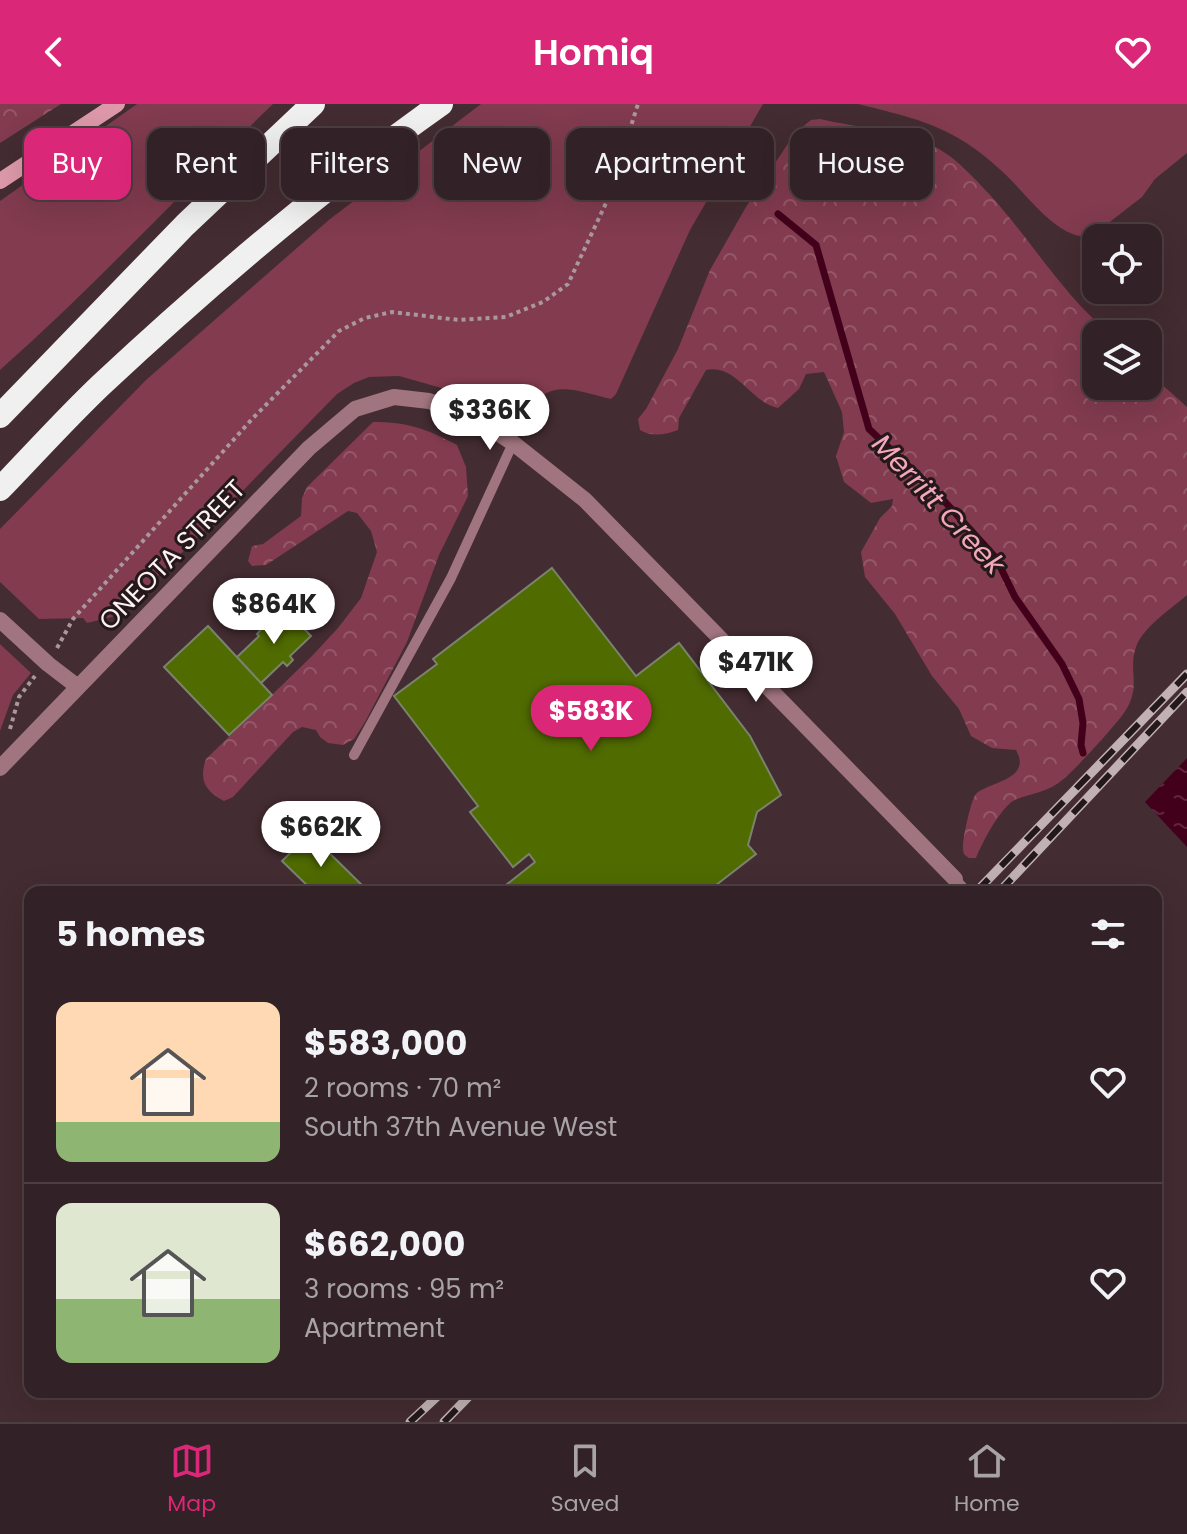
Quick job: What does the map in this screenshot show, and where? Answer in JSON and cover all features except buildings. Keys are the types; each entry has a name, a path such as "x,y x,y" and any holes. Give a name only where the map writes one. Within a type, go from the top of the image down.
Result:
{"highway":[{"path":"0,416 185,225 313,104"},
{"path":"0,489 101,385 230,269 441,104"},
{"path":"0,392 70,343"}],"street":[{"path":"0,181 117,104"},
{"name":"ONEOTA STREET","path":"0,768 309,448 355,409 394,397 429,401 474,417 513,443"},
{"path":"513,443 585,500 961,886"},
{"path":"5,624 78,687"}],"lane":[{"path":"354,755 437,603 513,443"}],"green space":[{"path":"0,104 61,104 0,143"},
{"path":"137,104 273,104 249,128 147,128 147,200 176,200 0,370 0,201 24,184 24,200 131,200 131,128 103,128"},
{"path":"481,104 763,104 749,128 566,128 566,200 707,200 690,230 616,394 611,399 559,389 539,397 516,418 452,391 399,376 369,377 337,394 197,538 112,617 87,623 83,618 39,619 0,582 0,529 146,380 330,219 355,200 418,200 418,152 434,140 434,200 550,200 550,128 449,128"},
{"path":"858,104 1187,104 1187,153 1155,179 1142,197 1107,224 1082,224 1081,236 1069,233 1046,217 1006,175 971,146 937,128"},
{"path":"820,119 866,128 801,128 811,120"},
{"path":"790,141 790,200 933,200 933,146 939,149 966,170 990,195 1094,320 1082,320 1082,400 1162,400 1162,385 1187,407 1187,595 1151,625 1136,647 1132,697 1121,717 1057,784 1011,802 999,816 976,858 969,858 963,852 974,797 1014,774 1020,760 1016,750 992,748 971,736 959,709 932,676 895,614 865,577 861,552 880,518 892,506 893,499 871,503 844,482 836,456 844,432 842,412 824,372 806,374 799,389 778,408 768,405 727,373 706,370 679,418 678,430 649,434 640,430 638,419 678,349 710,270 746,207 751,200 774,200 774,165"},
{"path":"373,422 417,428 457,445 466,467 468,496 439,555 407,642 354,739 343,745 328,743 316,730 302,727 293,732 233,797 224,801 205,784 203,773 206,759 338,628 361,598 377,552 371,531 357,513 348,511 266,565 252,566 248,561 252,546 263,544 301,516 302,498 307,487"},
{"path":"0,644 31,673 13,695 0,731"}],"water":[{"path":"1187,758 1187,847 1145,802"}],"waterway":[{"name":"Merritt Creek","path":"778,214 816,245 869,429 936,492 996,558 1015,597 1062,664 1079,699 1083,753"}],"railway":[{"path":"982,886 1187,674"},
{"path":"1005,886 1187,692"},
{"path":"410,1422 436,1398"},
{"path":"444,1422 467,1398"}]}
